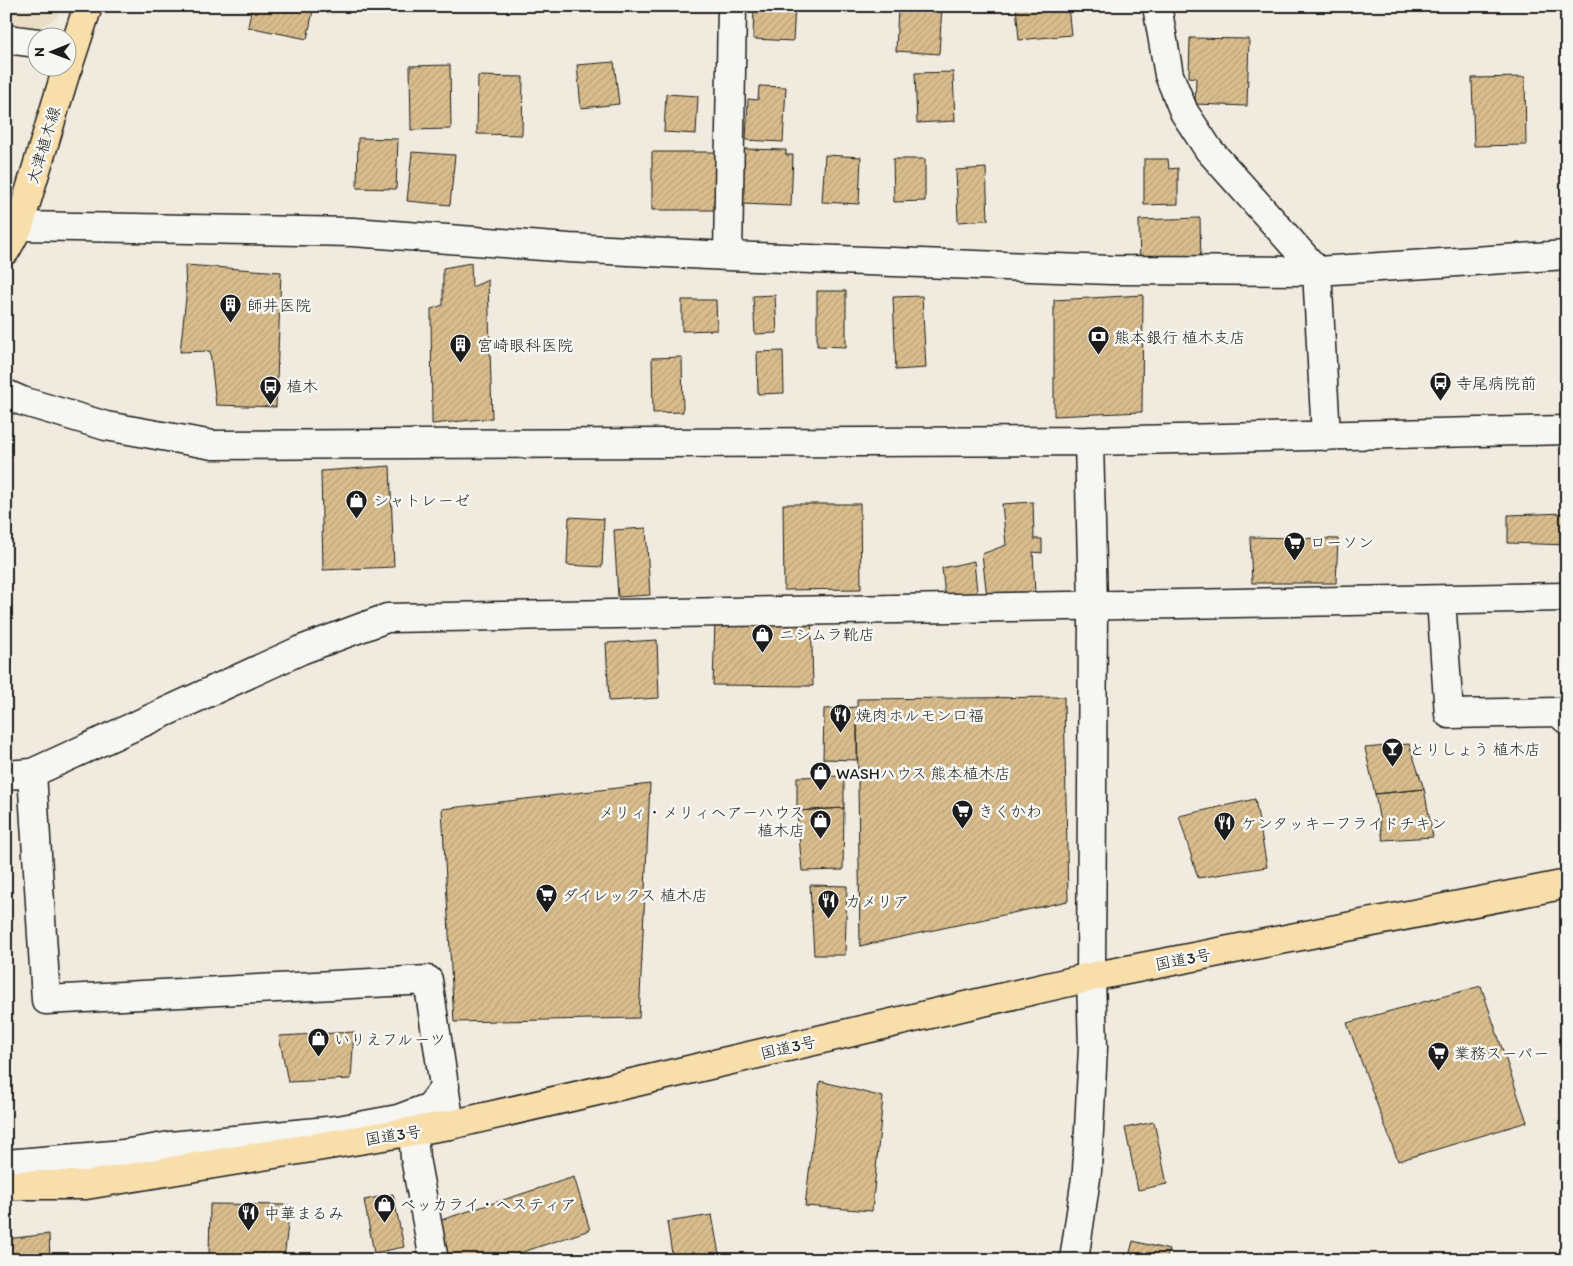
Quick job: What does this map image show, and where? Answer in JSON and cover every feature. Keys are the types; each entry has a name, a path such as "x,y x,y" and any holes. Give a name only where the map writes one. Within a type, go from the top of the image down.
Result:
{"main road":[{"name":"大津植木線","path":"78,33 88,6"},
{"name":"大津植木線","path":"6,250 18,226 63,78"},
{"name":"国道3号","path":"6,1185 86,1186 450,1126 1091,977 1567,884"},
{"path":"6,1201 86,1186"}],"street":[{"path":"728,256 732,6"},
{"path":"1157,6 1169,75 1184,112 1209,150 1317,271 1326,436"},
{"path":"6,39 28,42"},
{"path":"18,226 353,232 559,247 728,256 1111,270 1317,271 1567,255"},
{"path":"6,394 106,426 213,445 633,445 1090,441 1567,430"},
{"path":"1074,1260 1087,1172 1093,1047 1091,977 1093,606 1090,441"},
{"path":"450,1126 428,980 46,1000 19,774 302,650 387,618 1567,597"},
{"path":"1441,600 1449,714 1558,712 1567,720"},
{"path":"6,1164 124,1154 170,1146 245,1140 346,1128 398,1119 430,1107 444,1087"},
{"path":"413,1132 415,1158 434,1260"}],"shaded area":[{"path":"6,6 61,6 57,17 39,28 28,29 6,26"}],"building":[{"path":"252,6 314,6 307,39 248,27"},
{"path":"598,6 630,6 630,8 598,9"},
{"path":"754,6 795,6 793,41 753,39"},
{"path":"898,6 942,6 939,54 896,51"},
{"path":"1016,6 1068,6 1071,35 1019,40"},
{"path":"1190,38 1249,39 1247,106 1195,104 1196,78 1189,77"},
{"path":"614,62 619,104 581,108 577,65"},
{"path":"450,65 451,129 411,130 410,66"},
{"path":"953,72 955,121 917,123 915,73"},
{"path":"478,76 523,77 522,135 477,134"},
{"path":"1525,77 1526,145 1474,146 1472,78"},
{"path":"759,86 786,87 783,142 746,140 748,99 758,100"},
{"path":"666,94 698,96 696,134 664,132"},
{"path":"358,138 398,139 396,189 357,188"},
{"path":"744,149 786,150 786,155 793,155 791,206 742,204"},
{"path":"412,152 455,155 450,205 407,201"},
{"path":"652,152 723,152 724,210 652,210"},
{"path":"825,155 861,157 859,204 822,202"},
{"path":"893,159 925,159 925,201 894,202"},
{"path":"1144,159 1168,159 1169,169 1178,168 1178,204 1144,205"},
{"path":"986,168 988,220 958,222 956,170"},
{"path":"1200,218 1201,266 1140,268 1139,220"},
{"name":"宮崎眼科医院","path":"471,263 472,287 488,280 492,418 432,424 431,309 443,305 443,268"},
{"name":"師井医院","path":"185,265 281,272 276,407 216,405 210,351 180,352 186,297"},
{"path":"817,291 846,291 846,347 817,346"},
{"path":"775,295 777,333 755,334 753,296"},
{"name":"熊本銀行 植木支店","path":"1143,295 1142,412 1054,416 1054,300"},
{"path":"922,296 926,368 896,370 893,297"},
{"path":"682,300 716,300 717,330 682,331"},
{"path":"783,351 784,393 758,394 757,352"},
{"path":"682,357 683,412 653,413 652,358"},
{"name":"シャトレーゼ","path":"390,466 394,567 323,570 321,471"},
{"path":"1033,502 1034,539 1042,539 1042,553 1033,552 1035,594 987,597 982,554 1006,545 1002,504"},
{"path":"783,504 860,504 861,589 784,590"},
{"path":"1567,513 1567,545 1508,543 1508,515"},
{"path":"569,517 604,519 602,567 567,565"},
{"path":"646,528 650,595 618,597 614,530"},
{"name":"ローソン","path":"1250,537 1338,539 1336,583 1252,583"},
{"path":"974,561 978,602 946,605 942,568"},
{"name":"ニシムラ靴店","path":"811,611 813,686 713,685 715,620"},
{"path":"657,640 659,698 609,701 606,643"},
{"name":"きくかわ","path":"1064,697 1068,901 860,946 857,699"},
{"name":"焼肉ホルモン口福","path":"857,707 857,760 823,759 824,709"},
{"name":"とりしょう 植木店","path":"1409,744 1424,789 1375,794 1365,748"},
{"name":"WASHハウス 熊本植木店","path":"844,776 844,808 797,811 797,777"},
{"name":"ダイレックス 植木店","path":"650,784 639,1018 454,1022 442,809"},
{"path":"1424,789 1433,837 1383,840 1375,794"},
{"name":"ケンタッキーフライドチキン","path":"1255,799 1267,867 1198,878 1179,816"},
{"name":"メリィ・メリィヘアーハウス 植木店","path":"844,808 843,870 802,871 797,811"},
{"name":"カメリア","path":"810,885 847,886 845,955 814,955"},
{"name":"業務スーパー","path":"1481,986 1527,1122 1398,1161 1347,1023"},
{"name":"いりえフルーツ","path":"354,1032 351,1079 288,1082 279,1036"},
{"path":"820,1081 883,1097 872,1211 805,1206"},
{"path":"1154,1122 1167,1184 1138,1190 1125,1128"},
{"path":"574,1177 590,1230 498,1260 450,1260 438,1221"},
{"name":"ベッカライ・ヘスティア","path":"393,1194 404,1247 374,1253 364,1200"},
{"name":"中華まるみ","path":"210,1204 290,1205 284,1260 209,1260"},
{"path":"712,1215 720,1260 673,1260 667,1222"},
{"path":"49,1234 50,1260 6,1260 6,1239"},
{"path":"1133,1241 1169,1250 1166,1260 1128,1260"}],"place":[{"name":"師井医院","path":"231,324"},
{"name":"熊本銀行 植木支店","path":"1098,356"},
{"name":"宮崎眼科医院","path":"461,364"},
{"name":"寺尾病院前","path":"1440,402"},
{"name":"植木","path":"270,405"},
{"name":"シャトレーゼ","path":"357,519"},
{"name":"ローソン","path":"1294,561"},
{"name":"ニシムラ靴店","path":"763,653"},
{"name":"焼肉ホルモン口福","path":"840,734"},
{"name":"とりしょう 植木店","path":"1393,768"},
{"name":"WASHハウス 熊本植木店","path":"820,792"},
{"name":"きくかわ","path":"962,830"},
{"name":"メリィ・メリィヘアーハウス 植木店","path":"821,840"},
{"name":"ケンタッキーフライドチキン","path":"1225,842"},
{"name":"ダイレックス 植木店","path":"546,914"},
{"name":"カメリア","path":"829,920"},
{"name":"いりえフルーツ","path":"318,1058"},
{"name":"業務スーパー","path":"1438,1072"},
{"name":"ベッカライ・ヘスティア","path":"384,1223"},
{"name":"中華まるみ","path":"248,1232"}]}
